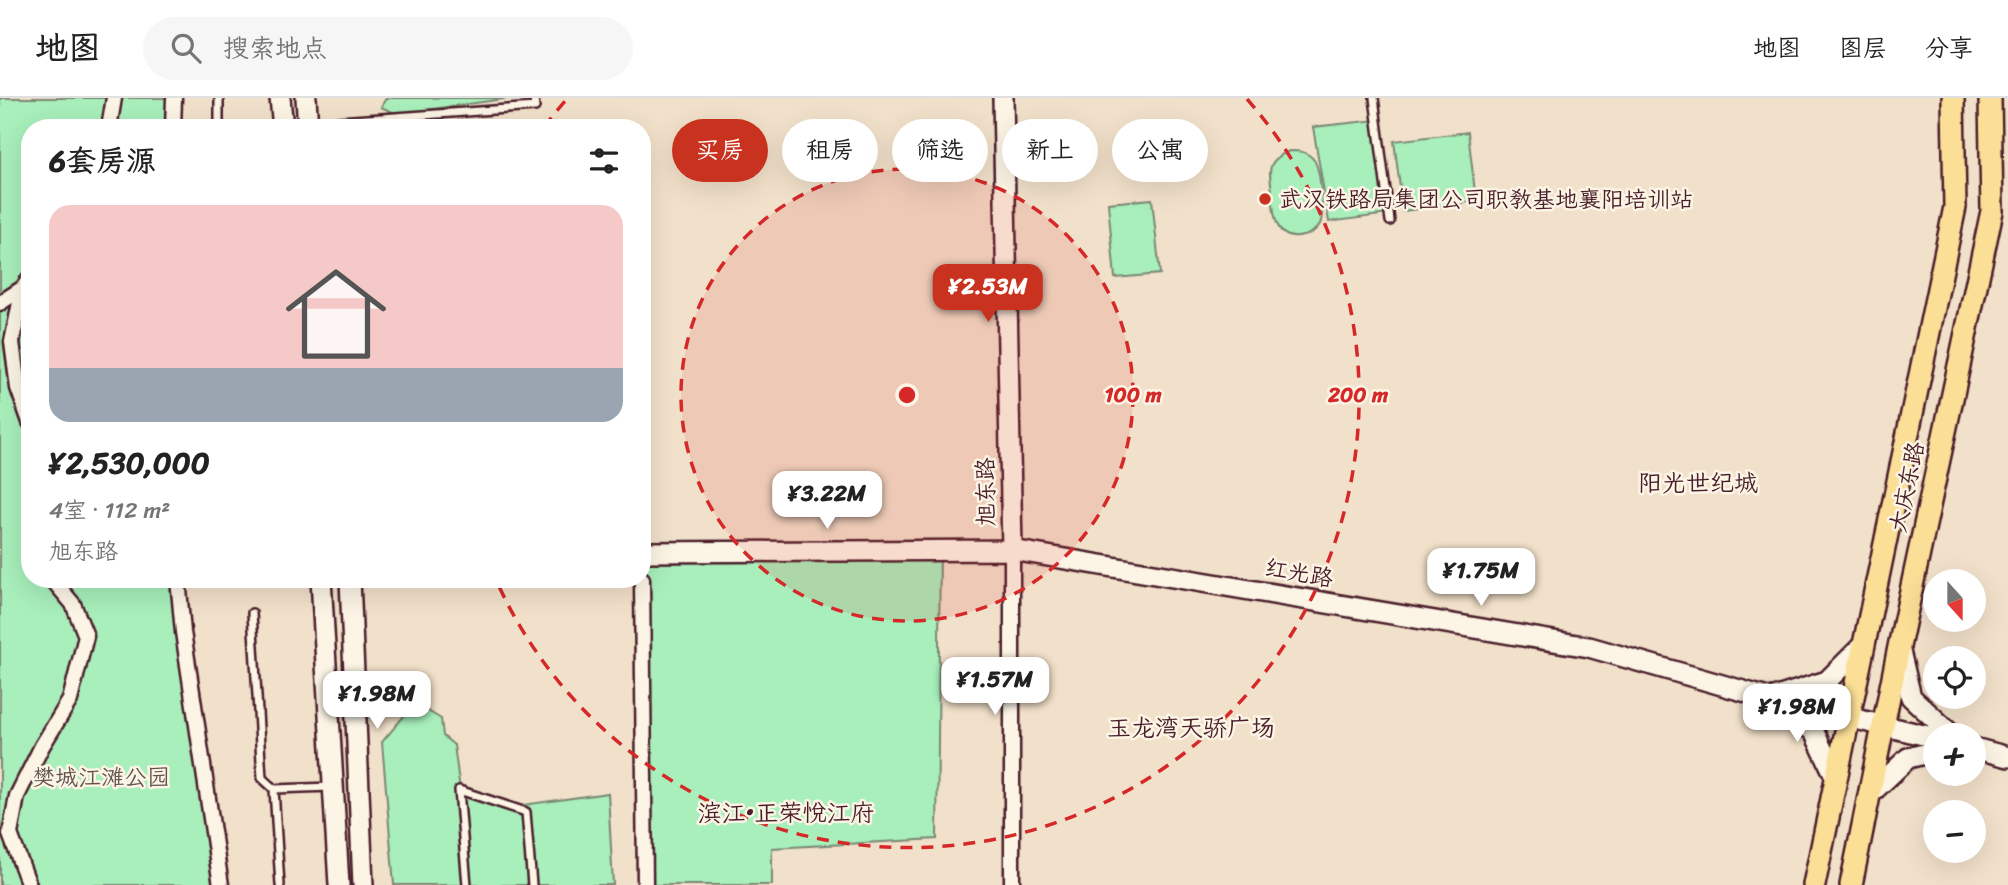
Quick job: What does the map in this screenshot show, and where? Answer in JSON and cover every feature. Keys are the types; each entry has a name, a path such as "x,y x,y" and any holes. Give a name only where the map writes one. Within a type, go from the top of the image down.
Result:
{"main road":[{"name":"大庆东路","path":"1814,885 1955,207 1953,98"},
{"name":"大庆东路","path":"1851,885 1992,211 1990,98"}],"street":[{"path":"110,119 114,98"},
{"path":"173,119 174,98"},
{"path":"280,98 282,119"},
{"path":"306,98 307,119"},
{"name":"旭东路","path":"1003,98 1012,550 1012,885"},
{"path":"0,303 21,287"},
{"path":"21,304 12,342 21,396"},
{"name":"红光路","path":"651,552 1012,550 1589,647 1771,699 1923,735"},
{"path":"29,885 10,834 17,796 70,699 86,636 72,604 59,588"},
{"path":"179,588 221,885"},
{"path":"322,588 339,885"},
{"path":"350,588 363,885"},
{"path":"642,588 645,885"},
{"path":"1771,699 1827,681 1864,644"},
{"path":"1899,647 1911,697 1939,723"},
{"path":"1771,699 1814,732 1836,778"},
{"path":"1986,751 2008,757"},
{"path":"1871,793 1908,758 1923,754"}],"lane":[{"path":"219,98 219,119"},
{"path":"367,119 535,107 534,98"},
{"path":"1374,98 1390,221"},
{"path":"252,613 262,778 274,789 280,885"},
{"path":"274,789 333,787"},
{"path":"467,885 459,790 526,812 532,885"}],"green space":[{"name":"樊城江滩公园","path":"0,98 174,98 173,119 21,119 21,588 179,588 221,885 0,885"},
{"path":"386,98 511,98 397,114 381,107"},
{"path":"1377,120 1389,214 1329,222 1313,127"},
{"path":"1468,132 1476,201 1403,211 1394,141"},
{"path":"1289,151 1299,151 1311,157 1320,181 1322,201 1319,226 1303,236 1286,235 1277,224 1273,207 1271,167 1279,156"},
{"path":"1152,199 1160,274 1115,278 1108,203"},
{"path":"940,550 937,839 772,848 772,885 645,885 642,588 651,588 651,552"},
{"path":"415,703 441,719 443,736 454,745 460,790 509,807 608,793 613,885 394,885 382,742"}],"place":[{"name":"武汉铁路局集团公司职教基地襄阳培训站","path":"1265,199"}],"district":[{"name":"阳光世纪城","path":"1698,483"},
{"name":"玉龙湾天骄广场","path":"1191,728"},
{"name":"滨江•正荣悦江府","path":"786,813"}]}
